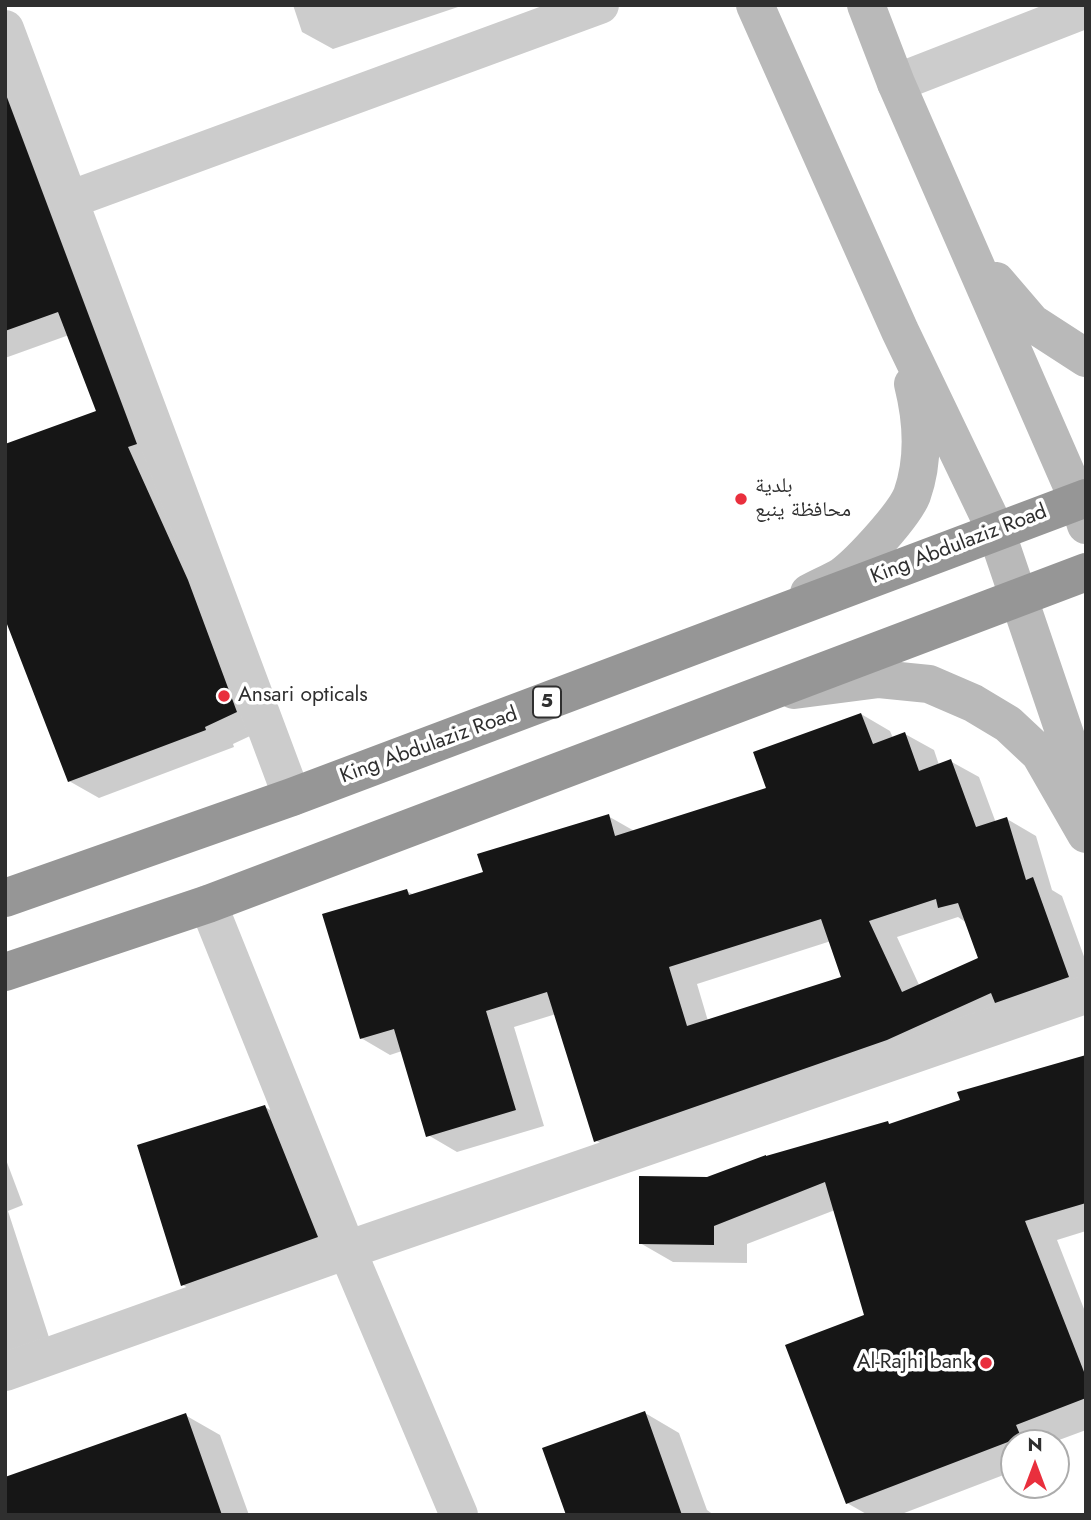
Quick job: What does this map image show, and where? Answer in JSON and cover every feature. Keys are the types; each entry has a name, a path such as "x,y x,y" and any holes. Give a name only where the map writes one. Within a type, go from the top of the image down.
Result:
{"highway":[{"name":"King Abdulaziz Road","path":"5,898 292,797 996,531 1083,508"},
{"path":"5,972 208,904 1086,572"}],"main road":[{"path":"755,5 900,331 996,531 1086,796"},
{"path":"866,5 896,83 1083,508"},
{"path":"969,250 1032,323 1086,358"},
{"path":"724,636 842,576 879,542 911,497 921,459 921,414 900,331"},
{"path":"764,694 879,679 929,684 973,703 1008,724 1040,754 1086,834"}],"street":[{"path":"69,200 600,5"},
{"path":"896,83 1086,9"},
{"path":"5,29 292,797"},
{"path":"208,904 347,1250 459,1515"},
{"path":"5,1372 347,1250 1083,996"}],"building":[{"path":"5,92 137,444 128,447 188,580 237,712 205,727 206,730 68,782 5,619 5,444 96,411 58,312 5,331"},
{"path":"861,713 873,744 905,732 919,771 951,759 976,827 1007,817 1026,880 1033,877 1069,977 995,1003 991,993 887,1040 594,1142 547,992 486,1011 516,1110 426,1137 394,1029 360,1039 322,914 407,889 409,895 483,872 477,854 609,814 615,836 766,788 753,752","holes":["936,899 938,908 958,903 978,958 902,992 869,921","821,919 841,977 687,1026 669,967"]},
{"path":"1086,1055 1086,1203 1025,1221 1086,1377 1086,1398 1016,1425 1018,1429 1000,1429 1000,1445 846,1504 785,1345 864,1315 825,1182 714,1226 714,1245 639,1244 639,1176 707,1177 766,1155 888,1121 889,1124 960,1100 957,1092"},
{"path":"265,1105 318,1237 181,1286 137,1145"},
{"path":"645,1411 682,1515 566,1515 542,1448"},
{"path":"186,1413 222,1515 5,1515 5,1477"}],"place":[{"name":"بلدية محافظة ينبع","path":"741,499"},
{"name":"Ansari opticals","path":"224,696"},
{"name":"Al-Rajhi bank","path":"986,1363"}]}
